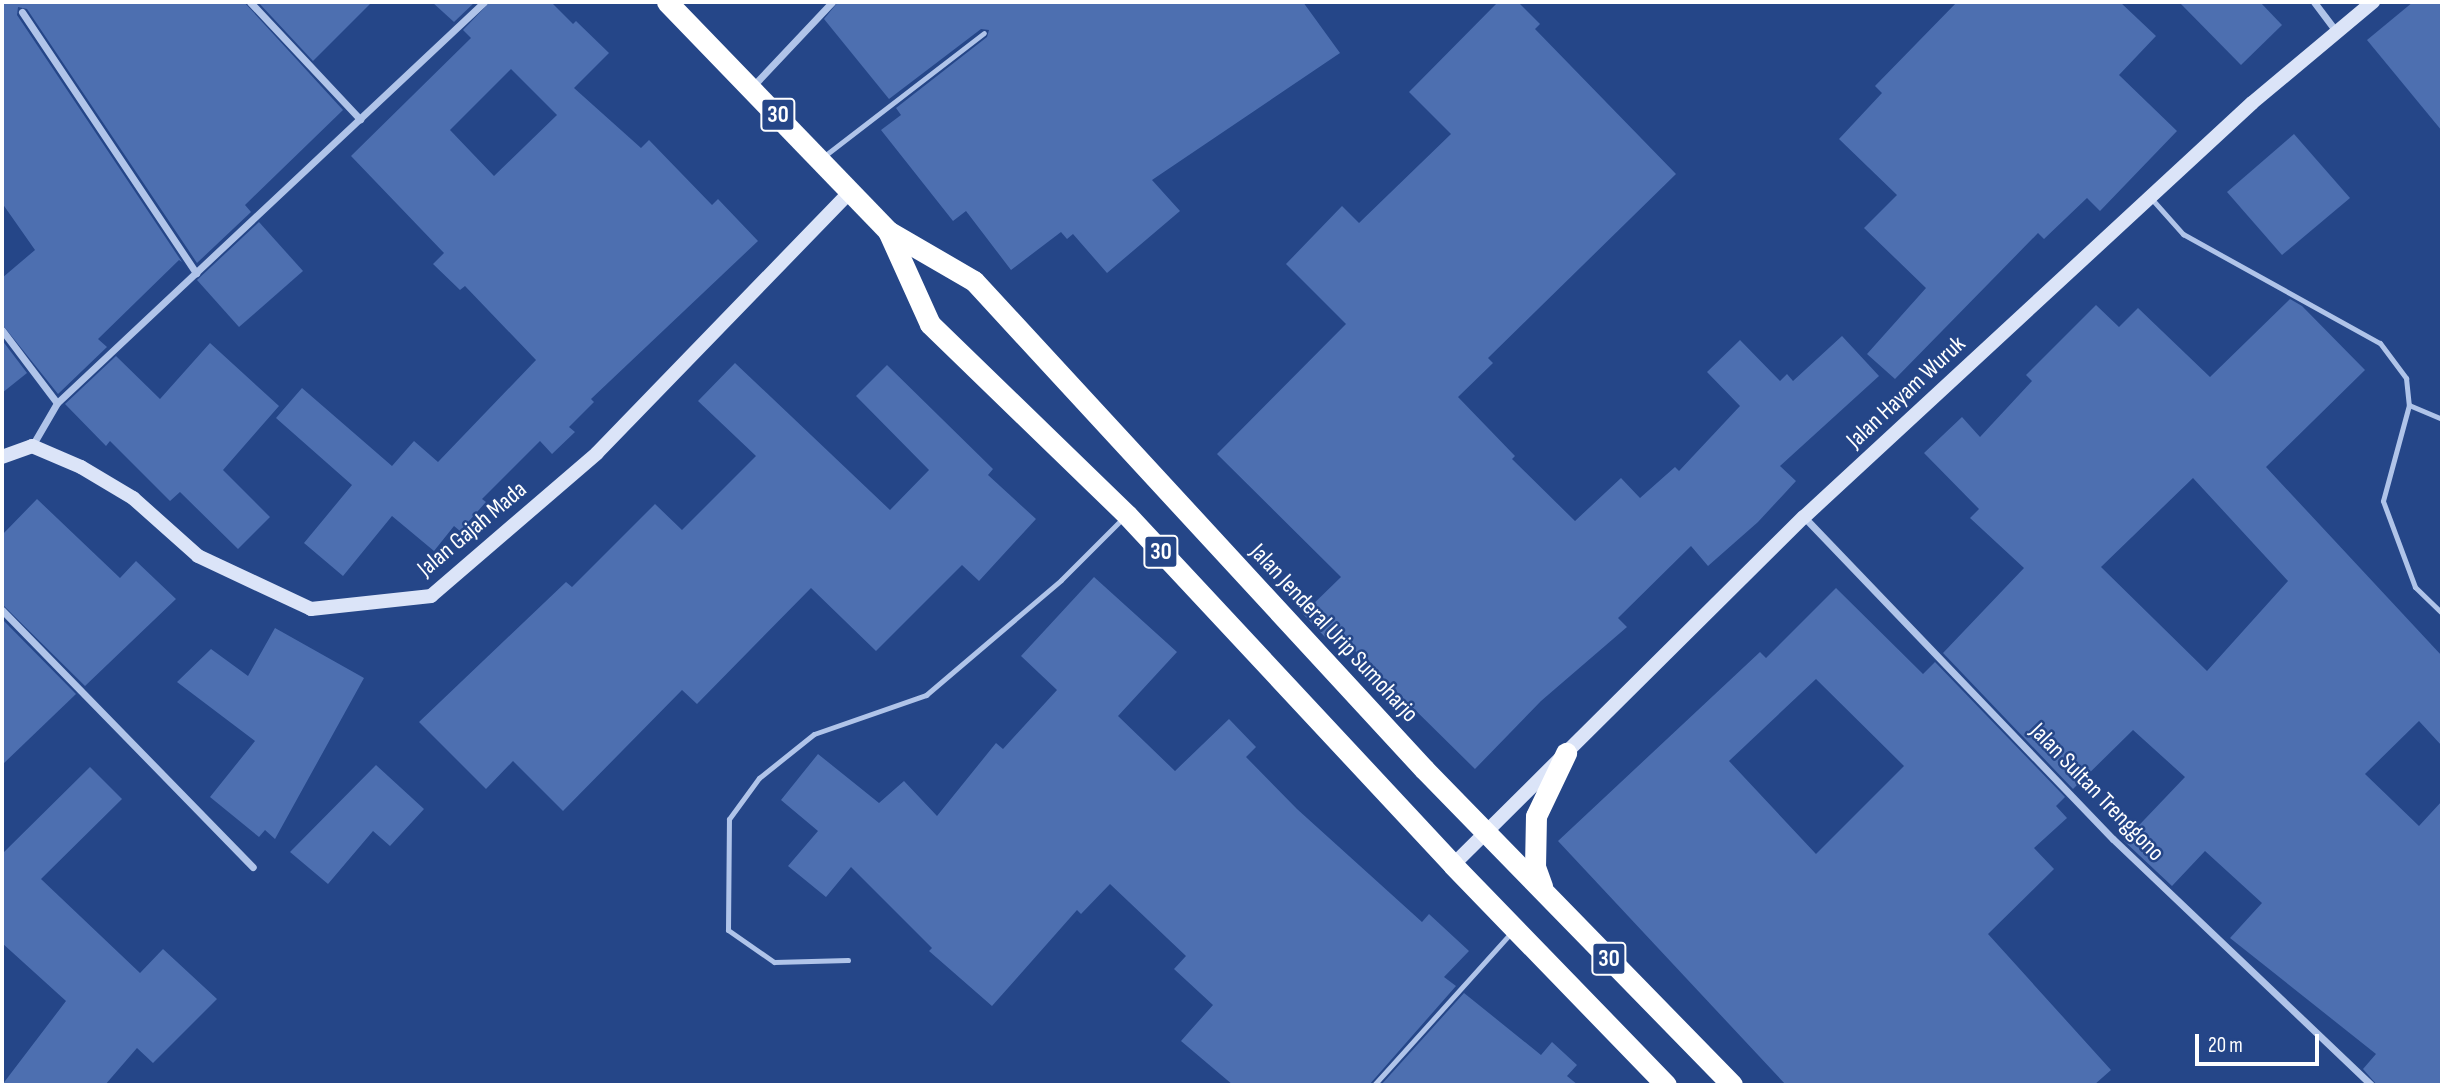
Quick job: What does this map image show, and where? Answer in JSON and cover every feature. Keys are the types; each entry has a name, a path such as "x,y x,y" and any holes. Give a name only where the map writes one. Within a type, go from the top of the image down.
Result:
{"highway":[{"name":"Jalan Jenderal Urip Sumoharjo","path":"675,4 888,231 930,324 1126,515 1453,865 1516,927 1666,1085"},
{"name":"Jalan Jenderal Urip Sumoharjo","path":"888,231 974,281 1486,833 1732,1085"},
{"path":"1544,891 1535,867 1536,816 1566,753"}],"main road":[{"name":"Jalan Hayam Wuruk","path":"1453,865 1804,517 2150,197 2373,2"},
{"name":"Jalan Gajah Mada","path":"32,446 81,467 133,498 198,556 311,609 430,596 597,453 852,190"},
{"path":"2,457 32,446"}],"street":[{"path":"250,2 360,119"},
{"path":"32,446 57,404 484,2"},
{"path":"751,88 832,2"},
{"path":"2314,2 2337,32"},
{"path":"22,12 197,274"},
{"path":"2,330 57,404"},
{"name":"Jalan Sultan Trenggono","path":"1804,517 2113,839 2371,1085"},
{"path":"2,610 253,866"}],"lane":[{"path":"821,159 984,33"},
{"path":"2150,197 2183,234 2380,343 2406,378 2409,405 2383,501 2415,587 2442,613"},
{"path":"2409,405 2442,419"},
{"path":"848,960 774,962 727,930 729,819 759,778 814,734 926,695 1061,580 1126,515"},
{"path":"1374,1085 1516,927"}],"building":[{"path":"2,2 244,2 343,110 245,205 251,212 197,263 27,9 18,7 17,15 182,262 179,260 98,339 107,347 58,394 2,324 2,278 35,250 2,203"},
{"path":"258,2 372,2 313,61"},
{"path":"432,2 475,2 454,22"},
{"path":"490,2 551,2 573,24 576,21 609,53 574,88 641,148 649,140 712,205 718,199 758,241 591,399 594,402 569,427 575,432 552,454 540,441 482,499 486,502 460,531 454,526 434,551 392,516 343,576 304,543 352,485 276,418 302,388 392,466 414,441 438,462 536,360 465,286 460,290 433,264 444,253 351,156 471,38 463,30","holes":["511,69 557,115 494,176 450,130"]},
{"path":"838,2 1303,2 1340,53 1152,180 1180,211 1107,273 1073,234 1067,239 1061,232 1011,270 966,211 953,221 881,130 901,115 896,108 987,37 989,30 981,29 889,99 824,19"},
{"path":"1498,2 1518,2 1540,24 1535,29 1676,174 1488,358 1493,363 1458,397 1515,456 1512,459 1575,521 1621,478 1640,498 1675,467 1679,471 1740,406 1707,372 1740,340 1780,381 1787,374 1793,381 1842,336 1879,376 1780,466 1796,481 1758,522 1708,566 1691,546 1618,618 1627,627 1541,701 1475,769 1333,629 1325,637 1303,614 1341,577 1217,454 1346,324 1286,264 1342,206 1359,223 1451,134 1409,92"},
{"path":"1957,2 2120,2 2156,36 2119,75 2177,131 2100,211 2087,198 2044,239 2038,233 1895,379 1867,354 1926,288 1864,228 1897,195 1839,139 1882,93 1875,86"},
{"path":"2179,2 2260,2 2282,25 2241,65"},
{"path":"2413,2 2442,2 2442,131 2367,40"},
{"path":"2294,134 2350,198 2282,255 2227,192"},
{"path":"259,222 303,271 239,327 197,280"},
{"path":"2290,299 2302,306 2365,370 2266,467 2442,656 2442,746 2419,721 2365,774 2419,826 2442,801 2442,1085 2377,1085 2363,1069 2376,1054 2230,938 2262,903 2205,851 2172,886 2124,841 2185,777 2133,730 2073,789 1943,653 2024,568 1970,518 1979,509 1924,453 1962,417 1980,437 2032,381 2026,375 2096,305 2119,327 2138,308 2210,377","holes":["2193,478 2288,581 2207,671 2101,567"]},
{"path":"2,340 27,373 2,393"},
{"path":"210,343 279,406 223,470 270,517 238,549 180,492 170,501 110,441 106,446 65,404 116,356 160,399"},
{"path":"735,363 890,510 929,470 856,396 887,365 993,469 988,475 1036,519 979,581 962,565 876,651 811,588 697,704 682,690 563,811 513,761 486,789 419,722 566,582 572,587 655,504 682,530 756,456 698,401"},
{"path":"37,499 120,578 136,561 176,599 85,686 2,604 2,535"},
{"path":"1094,577 1177,652 1118,716 1175,771 1229,719 1256,747 1246,757 1297,809 1422,922 1429,914 1469,951 1444,977 1456,986 1369,1085 1233,1085 1181,1041 1213,1005 1174,969 1186,956 1110,884 1081,914 1077,910 992,1006 929,951 932,948 851,867 826,897 788,866 818,831 781,800 818,754 879,803 904,781 937,816 996,743 1003,749 1057,690 1021,656"},
{"path":"1836,588 1923,674 1935,662 2065,797 2056,806 2067,818 2034,848 2054,869 1988,934 2111,1070 2094,1085 1786,1085 1558,841 1760,652 1766,658","holes":["1816,679 1904,766 1816,854 1729,761"]},
{"path":"2,619 76,694 2,765"},
{"path":"275,628 364,678 275,839 265,830 259,837 210,797 255,741 177,682 211,649 248,676"},
{"path":"376,765 424,809 390,846 373,831 328,884 290,852"},
{"path":"90,767 122,799 41,879 140,973 163,949 217,999 153,1063 137,1048 105,1085 2,1085 66,1001 2,943 2,854"},
{"path":"1464,993 1541,1055 1552,1042 1577,1065 1567,1076 1578,1085 1381,1085"}]}
